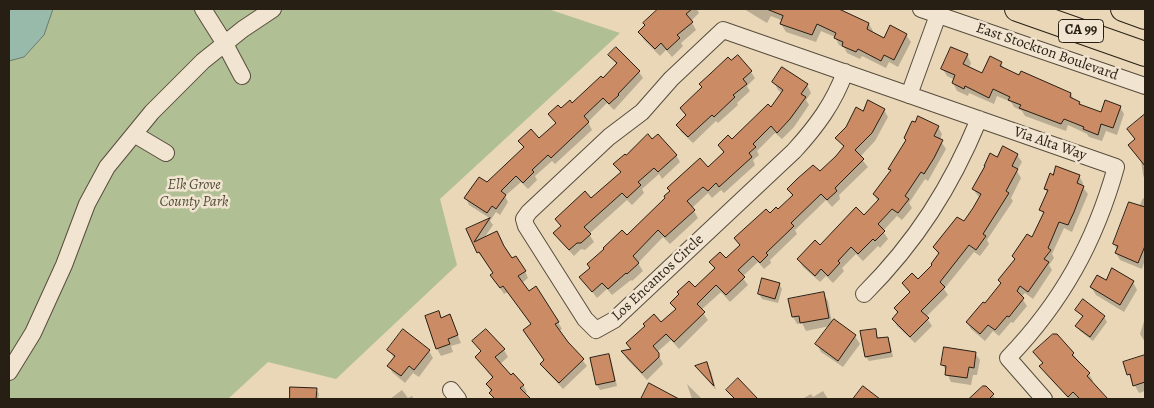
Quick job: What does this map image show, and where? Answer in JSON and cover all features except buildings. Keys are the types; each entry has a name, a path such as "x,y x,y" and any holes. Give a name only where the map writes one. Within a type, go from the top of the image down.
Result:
{"highway":[{"name":"CA 99","path":"1017,9 1145,54"},
{"name":"CA 99","path":"1122,9 1145,17"}],"street":[{"path":"203,9 242,76"},
{"path":"9,372 33,333 64,265 87,204 107,167 152,112 203,61 243,29 273,9"},
{"name":"East Stockton Boulevard","path":"921,9 1145,86"},
{"path":"909,95 938,15"},
{"name":"Via Alta Way","path":"723,30 1116,167 1098,222 1073,273 1041,320 1008,358 1044,399"},
{"name":"Los Encantos Circle","path":"723,30 671,79 642,112 609,137 537,204 524,219 530,234 585,319 596,330 614,320 794,151 811,133 827,110 840,86 844,72"},
{"path":"864,294 898,258 932,211 964,153 979,119"},
{"path":"134,134 166,153"}],"green space":[{"name":"Elk Grove County Park","path":"9,9 548,9 620,33 440,199 457,265 336,379 268,362 228,399 9,399"}],"shaded area":[{"path":"9,9 53,9 44,35 24,57 9,61"}]}
